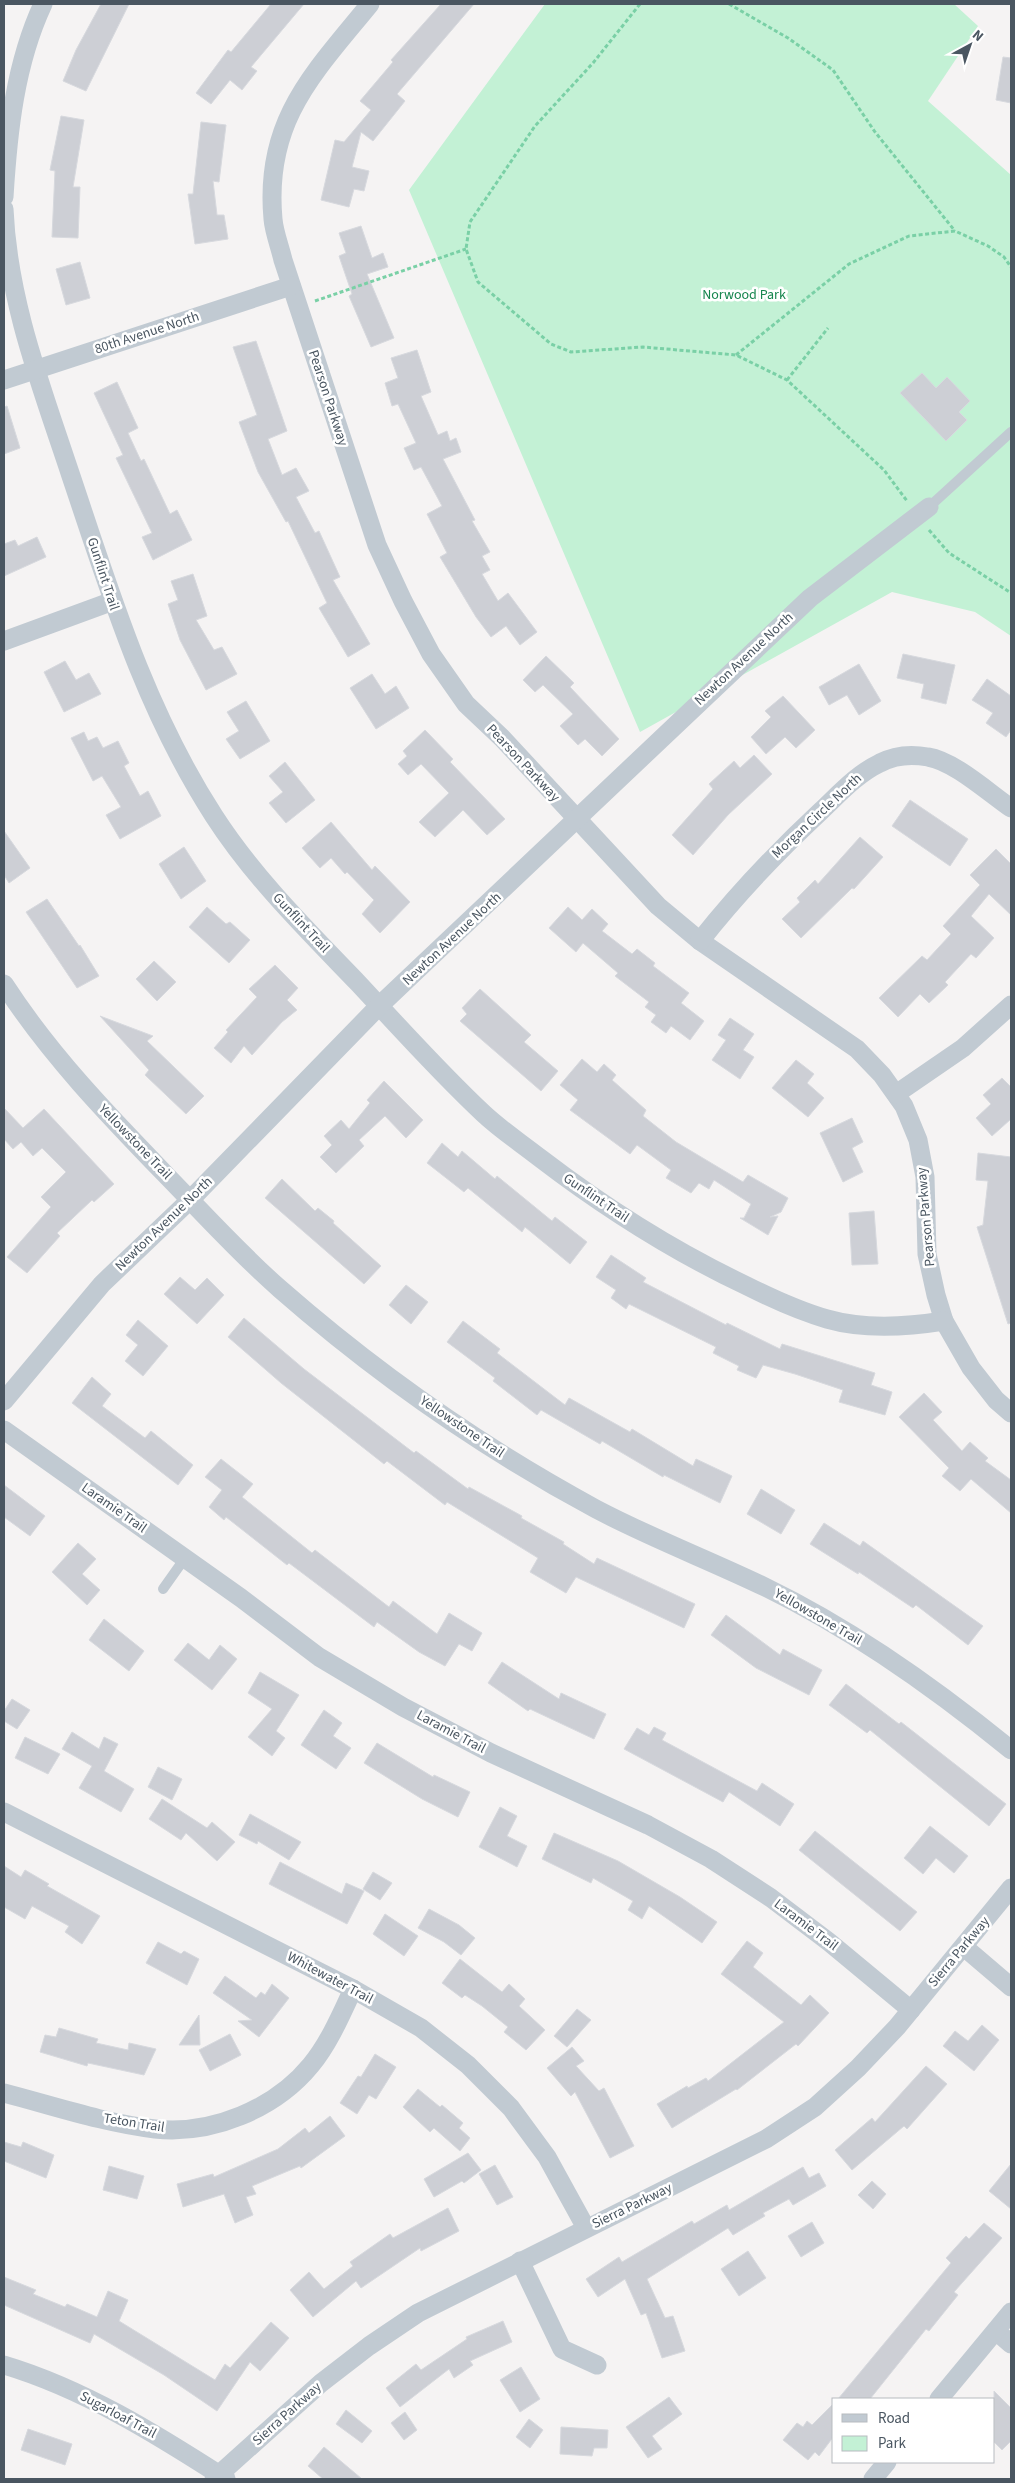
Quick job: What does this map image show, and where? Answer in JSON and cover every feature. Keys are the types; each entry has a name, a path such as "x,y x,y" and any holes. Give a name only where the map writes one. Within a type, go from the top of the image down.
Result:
{"street":[{"path":"4,197 8,130 14,94 43,4"},
{"name":"Pearson Parkway","path":"370,4 316,70 294,104 278,140 272,181 273,221 291,286 377,544 403,601 427,646 466,704 502,738 658,906 700,941 857,1049 882,1075 896,1094 907,1114 920,1150 925,1177 927,1254 936,1295 944,1320 971,1368 996,1400 1011,1414"},
{"name":"Gunflint Trail","path":"4,209 5,238 18,311 36,371 113,601 143,683 176,751 215,817 258,878 486,1116 576,1185 644,1231 717,1272 792,1308 831,1320 871,1326 912,1325 944,1320"},
{"name":"80th Avenue North","path":"4,380 291,286"},
{"name":"Newton Avenue North","path":"4,1401 102,1284 190,1200 379,1006 577,820 727,674 810,598 923,512"},
{"path":"4,641 113,601"},
{"name":"Morgan Circle North","path":"700,941 750,880 780,849 860,775 881,762 904,755 930,757 954,768 1011,808"},
{"name":"Yellowstone Trail","path":"4,984 59,1059 109,1116 278,1287 352,1349 430,1407 512,1460 597,1509 767,1588 846,1632 923,1681 1011,1750"},
{"path":"896,1094 963,1048 1011,1005"},
{"name":"Laramie Trail","path":"4,1430 185,1558 319,1657 404,1707 491,1753 648,1825 711,1859 771,1898 829,1942 911,2010"},
{"name":"Whitewater Trail","path":"4,1812 353,1989 421,2028 468,2065 511,2108 547,2157 586,2228"},
{"name":"Sierra Parkway","path":"219,2478 321,2383 369,2346 418,2313 766,2139 815,2107 858,2068 911,2010 1011,1888"},
{"path":"964,1947 1011,1987"},
{"name":"Teton Trail","path":"4,2093 123,2123 157,2129 191,2129 225,2121 257,2109 286,2090 311,2066 330,2038 353,1989"},
{"path":"520,2261 562,2349 597,2365"},
{"path":"940,2398 1011,2312"},
{"path":"996,2331 1011,2344"},
{"name":"Sugarloaf Trail","path":"4,2364 64,2388 119,2414 219,2478"},
{"path":"873,2479 886,2463"}],"lane":[{"path":"923,512 1011,432"},
{"path":"163,1590 185,1558"}],"path":[{"path":"640,4 593,64 530,134 470,222 466,249 478,282 551,344 571,352 643,347 736,355 788,380 884,470 923,512 949,553 1011,592"},
{"path":"730,4 788,38 833,70 875,132 955,231 988,246 1004,256 1011,267"},
{"path":"736,355 849,264 909,236 955,231"},
{"path":"298,307 466,249"},
{"path":"788,380 828,328"}],"green space":[{"name":"Norwood Park","path":"545,4 954,4 978,26 928,101 1011,175 1011,636 975,612 892,592 640,732 409,190"}],"building":[{"path":"101,4 129,4 86,91 63,81 76,50"},
{"path":"271,4 304,4 251,67 257,71 242,90 230,80 211,104 196,93 228,50 231,52"},
{"path":"441,4 474,4 397,94 405,101 373,141 361,132 352,167 369,171 364,191 354,189 349,207 321,200 335,140 344,142 371,110 360,101 393,62 391,60"},
{"path":"1003,57 1011,58 1011,103 996,100"},
{"path":"61,116 84,120 73,187 80,187 78,238 52,237 55,171 50,170"},
{"path":"201,122 226,125 219,182 213,181 217,215 224,215 228,239 195,244 188,194 193,194"},
{"path":"361,226 372,258 383,253 388,267 367,274 394,338 371,347 349,296 352,294 339,256 346,253 339,233"},
{"path":"80,262 90,298 66,305 56,269"},
{"path":"256,341 287,431 268,439 282,475 296,468 309,491 296,497 315,533 319,531 340,577 333,580 370,644 348,657 319,608 327,603 288,521 286,522 258,472 239,422 257,415 233,347"},
{"path":"417,350 431,392 421,396 438,435 447,431 450,441 456,438 461,452 443,459 475,520 472,521 490,552 482,556 490,570 482,574 498,601 508,593 537,632 520,645 506,626 491,637 476,617 440,557 447,553 427,514 442,506 421,467 414,470 404,448 416,443 398,404 392,406 385,383 398,378 391,358"},
{"path":"922,373 936,388 947,377 970,401 959,412 967,420 946,441 900,393"},
{"path":"117,382 138,428 128,433 141,461 144,459 170,514 177,510 192,540 153,560 142,537 152,533 116,458 123,455 94,393"},
{"path":"7,406 20,448 4,454 4,407"},
{"path":"37,537 46,557 4,576 4,544 15,540 18,546"},
{"path":"193,574 207,616 196,620 214,650 222,647 237,674 206,690 180,640 168,604 178,600 171,581"},
{"path":"903,654 955,665 946,704 921,698 924,684 897,678"},
{"path":"546,656 574,683 570,687 619,739 602,756 585,739 578,745 560,726 573,714 543,685 535,692 523,680"},
{"path":"65,661 76,680 89,673 101,694 64,712 44,672"},
{"path":"859,664 881,701 859,715 847,695 829,705 819,687"},
{"path":"372,674 385,694 396,686 409,708 376,729 350,688"},
{"path":"987,679 1011,696 1011,730 1006,737 986,723 993,713 972,700"},
{"path":"783,696 815,730 796,748 785,737 766,754 751,737 771,717 765,711"},
{"path":"246,701 270,741 240,759 226,739 239,731 227,712"},
{"path":"425,730 453,759 450,762 505,819 487,835 463,810 435,837 419,822 449,793 421,764 408,775 398,764 407,756 403,751"},
{"path":"84,732 88,741 97,737 103,748 118,741 129,763 124,766 140,796 148,791 161,816 120,839 106,815 121,807 102,776 93,781 71,738"},
{"path":"754,755 772,774 728,815 693,855 672,835 713,789 709,784 734,761 740,768"},
{"path":"285,762 315,800 286,823 269,803 283,792 269,776"},
{"path":"910,800 968,839 950,866 892,826"},
{"path":"331,822 372,870 375,866 410,902 380,933 362,914 374,900 347,872 345,874 331,858 320,868 302,848"},
{"path":"4,831 30,868 9,883 4,875"},
{"path":"860,837 883,857 854,889 852,888 801,938 782,919 800,902 797,898 815,880 818,884"},
{"path":"184,847 206,881 181,899 159,864"},
{"path":"996,849 1011,864 1011,915 989,894 971,916 994,938 976,958 971,954 945,982 948,985 929,1003 920,994 898,1017 879,998 922,956 927,960 951,934 943,926 980,885 970,875"},
{"path":"47,899 80,945 99,976 77,988 26,912"},
{"path":"207,907 226,924 230,922 250,940 229,963 189,927"},
{"path":"568,907 582,920 592,909 608,924 602,931 632,954 637,949 655,963 653,966 689,993 681,1003 704,1021 690,1040 671,1026 666,1033 651,1022 656,1015 645,1007 649,1002 615,976 618,973 583,943 576,952 549,928"},
{"path":"154,961 176,982 157,1001 136,979"},
{"path":"275,965 298,988 287,1000 297,1010 282,1022 252,1055 244,1046 231,1063 214,1048 228,1032 226,1030 257,997 249,989"},
{"path":"480,989 531,1035 524,1042 558,1071 541,1091 460,1021 467,1014 462,1008"},
{"path":"100,1016 153,1036 147,1041 204,1096 186,1114 145,1075 149,1070"},
{"path":"730,1018 754,1034 743,1050 754,1057 740,1079 712,1060 726,1040 718,1035"},
{"path":"582,1059 597,1072 604,1064 616,1075 612,1080 646,1110 643,1116 676,1142 743,1182 748,1175 788,1198 781,1212 770,1217 778,1216 768,1235 740,1218 744,1218 751,1204 714,1180 709,1189 699,1183 691,1193 666,1178 671,1170 637,1145 630,1154 570,1110 578,1100 560,1085"},
{"path":"796,1060 814,1074 807,1083 824,1098 808,1117 772,1088"},
{"path":"1002,1078 1011,1087 1011,1119 992,1136 976,1118 991,1104 983,1095"},
{"path":"384,1081 423,1120 406,1138 385,1116 359,1140 364,1146 336,1173 320,1157 332,1145 324,1136 341,1120 349,1129 370,1103 367,1100"},
{"path":"4,1108 23,1128 44,1109 114,1184 94,1202 92,1200 57,1233 60,1236 27,1273 7,1257 51,1207 41,1197 66,1172 42,1148 33,1156 21,1142 13,1149 4,1139"},
{"path":"852,1118 863,1142 852,1148 863,1172 843,1182 820,1133"},
{"path":"442,1143 458,1157 462,1151 495,1179 497,1176 552,1221 555,1217 587,1242 570,1264 525,1227 522,1232 468,1188 464,1192 427,1163"},
{"path":"978,1153 1011,1157 1011,1323 1008,1324 977,1227 983,1225 988,1181 976,1180"},
{"path":"282,1179 315,1211 318,1208 334,1221 333,1223 381,1266 364,1284 265,1198"},
{"path":"874,1211 878,1264 852,1265 849,1213"},
{"path":"611,1255 646,1278 643,1282 726,1325 727,1323 780,1349 782,1344 875,1373 871,1385 892,1392 885,1415 839,1402 843,1390 795,1374 763,1365 756,1378 737,1370 739,1366 713,1353 716,1347 629,1304 626,1309 611,1298 616,1290 596,1277"},
{"path":"180,1277 195,1290 207,1278 224,1295 197,1324 164,1294"},
{"path":"406,1285 428,1302 411,1324 389,1305"},
{"path":"244,1318 304,1369 414,1453 416,1451 468,1489 469,1487 522,1516 521,1518 564,1542 563,1544 594,1564 597,1558 695,1604 684,1628 576,1577 566,1593 530,1572 538,1558 447,1502 445,1505 387,1461 384,1464 281,1383 228,1337"},
{"path":"138,1320 168,1346 143,1376 125,1361 138,1345 126,1335"},
{"path":"463,1321 500,1349 497,1353 565,1405 569,1398 630,1432 632,1429 693,1466 696,1459 732,1476 720,1503 664,1475 663,1477 602,1441 600,1444 541,1410 537,1415 493,1381 495,1378 447,1342"},
{"path":"92,1377 111,1394 102,1406 145,1438 151,1431 193,1465 178,1485 72,1403"},
{"path":"924,1393 942,1412 933,1420 962,1451 970,1442 988,1458 985,1461 1011,1480 1011,1513 971,1479 960,1491 942,1476 949,1468 899,1417"},
{"path":"221,1459 253,1484 242,1497 312,1553 315,1550 389,1607 393,1601 437,1634 449,1613 482,1633 472,1651 459,1644 445,1666 419,1652 377,1622 374,1627 289,1563 287,1565 226,1517 224,1520 209,1507 222,1490 205,1477"},
{"path":"4,1485 45,1516 30,1536 4,1517"},
{"path":"761,1489 795,1510 781,1534 747,1514"},
{"path":"824,1523 860,1546 863,1541 983,1626 968,1645 916,1605 913,1608 859,1572 858,1574 810,1544"},
{"path":"78,1543 96,1559 82,1574 100,1590 87,1605 52,1572"},
{"path":"726,1615 780,1655 783,1649 822,1670 809,1695 756,1668 711,1635"},
{"path":"104,1619 144,1651 129,1671 89,1640"},
{"path":"188,1643 209,1660 220,1645 237,1659 212,1690 174,1660"},
{"path":"502,1662 559,1699 561,1693 606,1714 594,1739 530,1709 528,1711 488,1683"},
{"path":"260,1672 299,1695 276,1731 285,1738 272,1756 248,1737 272,1709 248,1693"},
{"path":"846,1684 899,1724 901,1722 1006,1804 989,1826 870,1730 867,1733 829,1705"},
{"path":"12,1699 30,1710 17,1729 4,1721 4,1711"},
{"path":"324,1710 342,1723 333,1736 351,1748 336,1769 301,1745"},
{"path":"654,1727 666,1733 662,1740 757,1791 762,1783 794,1804 780,1826 729,1792 723,1802 624,1749 637,1728 649,1735"},
{"path":"72,1732 99,1749 104,1737 118,1744 104,1771 134,1789 121,1812 79,1788 92,1766 62,1749"},
{"path":"25,1737 60,1754 48,1774 15,1758"},
{"path":"377,1743 433,1777 434,1775 470,1792 458,1817 422,1799 364,1763"},
{"path":"158,1767 182,1779 172,1800 148,1787"},
{"path":"162,1799 207,1828 212,1822 235,1842 217,1861 186,1833 181,1840 149,1819"},
{"path":"500,1807 517,1816 507,1836 527,1846 517,1867 479,1847"},
{"path":"250,1814 301,1842 289,1860 258,1841 257,1844 239,1835"},
{"path":"930,1826 968,1856 954,1873 936,1858 923,1874 904,1858"},
{"path":"815,1831 917,1912 900,1931 799,1850"},
{"path":"554,1833 618,1861 680,1897 717,1922 702,1943 649,1906 642,1919 628,1910 633,1901 593,1878 591,1883 542,1859"},
{"path":"280,1862 342,1894 346,1883 364,1891 347,1924 269,1884"},
{"path":"4,1866 21,1877 25,1870 49,1884 47,1886 100,1916 82,1944 65,1932 69,1926 32,1906 25,1919 4,1907"},
{"path":"373,1872 392,1883 380,1900 363,1889"},
{"path":"429,1909 459,1925 475,1938 461,1955 444,1942 418,1928"},
{"path":"385,1914 418,1936 404,1956 373,1934"},
{"path":"747,1941 763,1953 753,1967 801,2005 810,1995 829,2013 798,2046 796,2044 737,2090 672,2128 657,2104 687,2086 688,2088 706,2078 708,2081 784,2022 721,1974"},
{"path":"158,1942 181,1954 184,1951 199,1959 187,1985 146,1963"},
{"path":"460,1959 502,1992 509,1984 525,1999 519,2006 545,2030 526,2050 504,2032 508,2027 482,2006 465,1995 462,1998 442,1983"},
{"path":"225,1976 256,1998 261,1992 265,1995 272,1984 289,1998 259,2037 238,2021 252,2020 213,1993"},
{"path":"577,2009 591,2020 567,2047 554,2036"},
{"path":"199,2015 200,2045 179,2045"},
{"path":"982,2025 999,2040 974,2071 943,2046 955,2031 968,2041"},
{"path":"59,2028 98,2039 96,2043 128,2050 129,2043 156,2049 144,2075 88,2063 87,2066 40,2052 45,2035 56,2037"},
{"path":"230,2034 241,2055 210,2071 199,2050"},
{"path":"572,2047 584,2061 576,2066 599,2091 604,2088 634,2146 610,2158 575,2092 571,2096 547,2068"},
{"path":"375,2054 396,2067 376,2099 369,2095 357,2114 340,2103 358,2076 361,2077"},
{"path":"926,2066 947,2084 907,2129 904,2126 852,2170 835,2150 872,2118 875,2122"},
{"path":"418,2089 440,2107 442,2105 463,2123 459,2128 470,2138 460,2151 434,2128 430,2132 403,2107"},
{"path":"330,2116 345,2136 301,2168 300,2166 252,2186 256,2194 246,2197 253,2215 235,2223 224,2194 183,2207 177,2184 213,2174 214,2177 278,2149 305,2128 309,2133"},
{"path":"4,2142 21,2147 23,2142 54,2155 46,2178 4,2161"},
{"path":"468,2153 481,2170 464,2183 462,2181 434,2197 424,2179"},
{"path":"1011,2164 1011,2209 989,2191"},
{"path":"495,2165 513,2197 497,2205 479,2174"},
{"path":"109,2166 144,2176 137,2199 103,2190"},
{"path":"803,2167 809,2178 819,2173 826,2186 793,2205 789,2199 763,2213 765,2216 733,2235 728,2228 647,2279 665,2318 673,2316 685,2351 662,2358 646,2313 641,2315 625,2279 598,2297 586,2279 619,2257 622,2262 692,2221 694,2224 727,2205 729,2210"},
{"path":"872,2181 886,2194 873,2209 858,2195"},
{"path":"448,2208 459,2231 421,2251 420,2248 361,2288 356,2281 313,2317 290,2290 309,2272 324,2289 353,2266 350,2262 390,2234 393,2238"},
{"path":"812,2222 824,2243 801,2257 788,2236"},
{"path":"984,2223 1002,2238 954,2292 958,2295 929,2331 926,2329 871,2398 839,2398 951,2263 946,2258 966,2236 969,2239"},
{"path":"748,2251 766,2278 739,2296 721,2269"},
{"path":"4,2277 36,2290 33,2294 65,2307 67,2304 97,2317 108,2291 128,2300 119,2321 215,2380 225,2364 230,2368 271,2322 289,2338 260,2371 250,2362 217,2411 164,2375 94,2334 90,2343 4,2305"},
{"path":"503,2321 512,2342 470,2361 473,2365 454,2378 449,2369 400,2407 386,2388 416,2364 421,2370 467,2339 466,2337"},
{"path":"521,2367 540,2399 520,2412 500,2380"},
{"path":"994,2391 1011,2408 1011,2441 1002,2450 995,2443"},
{"path":"669,2397 682,2414 652,2436 662,2449 648,2458 626,2427"},
{"path":"832,2405 832,2439 819,2456 815,2452 808,2460 783,2440 797,2423 803,2427 807,2421 812,2425"},
{"path":"346,2410 372,2431 362,2443 336,2424"},
{"path":"405,2412 417,2430 404,2440 391,2423"},
{"path":"529,2419 543,2430 530,2448 516,2437"},
{"path":"561,2427 608,2430 607,2448 594,2448 592,2456 560,2454"},
{"path":"28,2429 72,2444 65,2465 21,2450"},
{"path":"324,2447 362,2479 323,2479 308,2466"}]}
